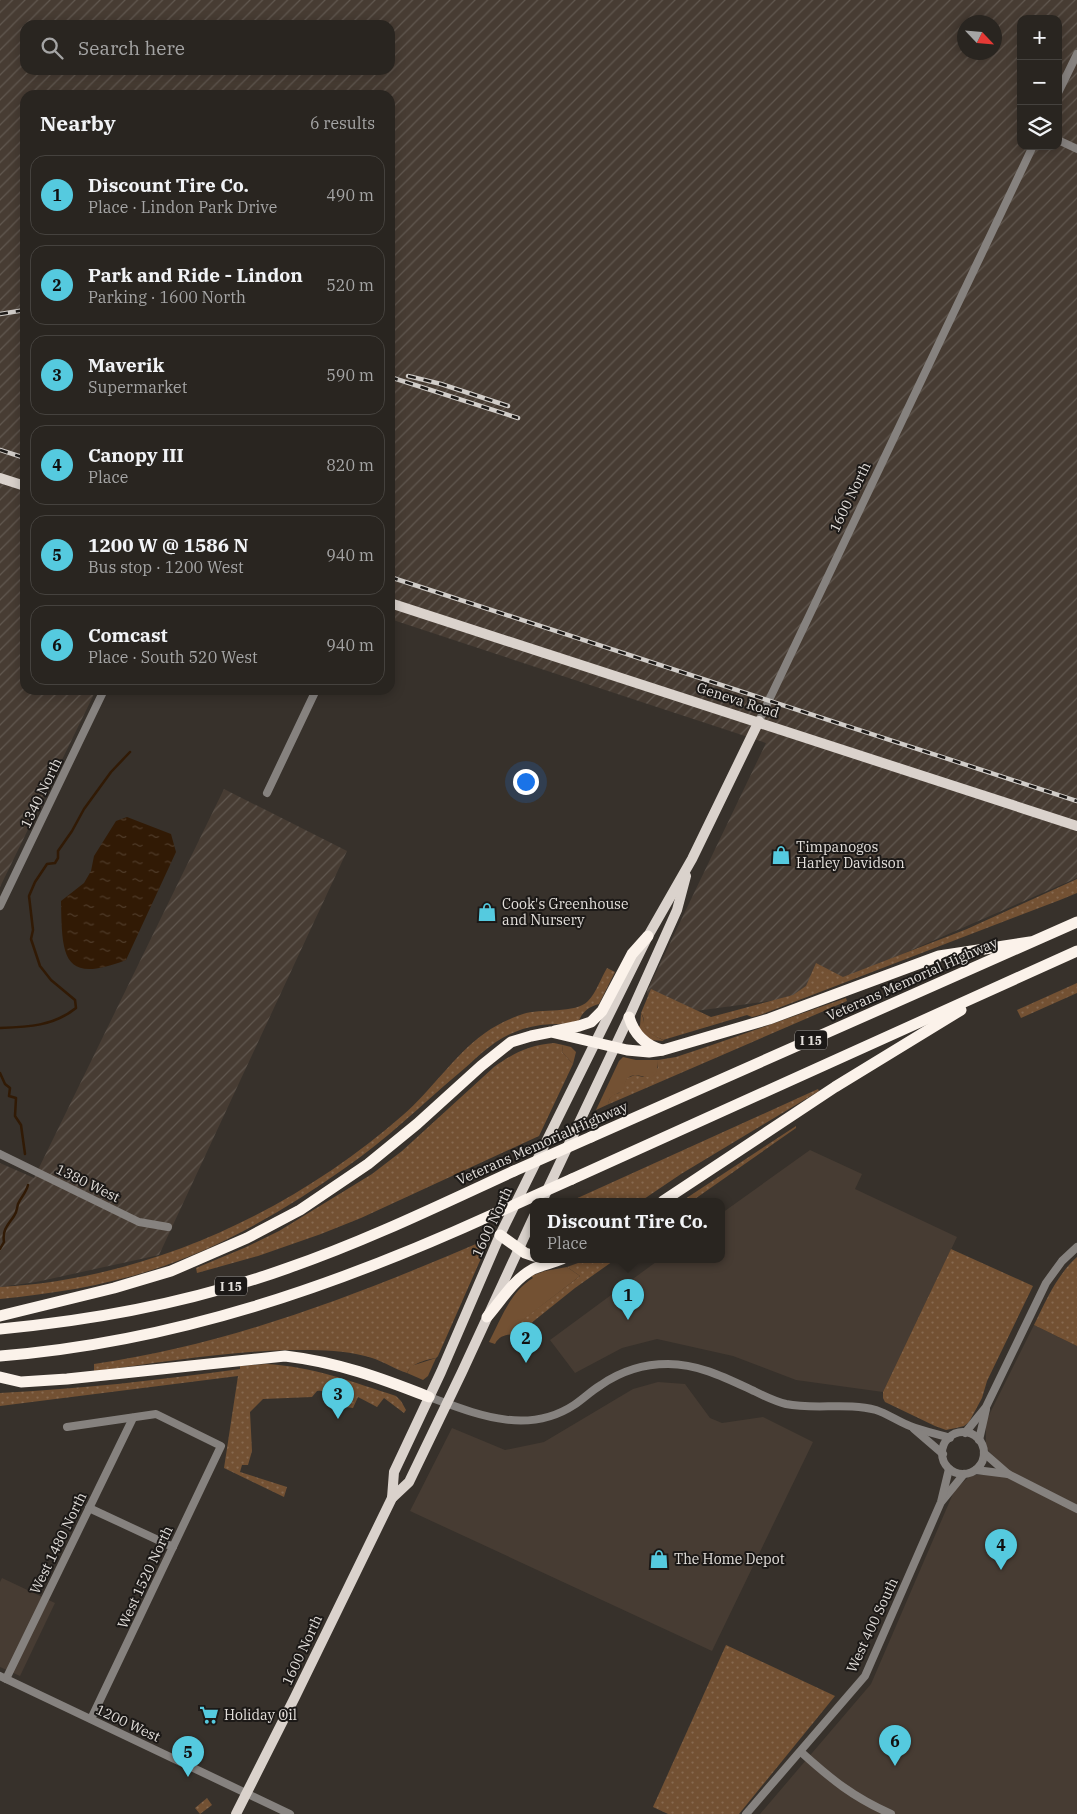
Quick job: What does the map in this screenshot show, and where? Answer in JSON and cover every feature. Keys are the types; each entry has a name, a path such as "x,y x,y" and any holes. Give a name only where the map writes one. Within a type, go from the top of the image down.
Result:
{"highway":[{"name":"Veterans Memorial Highway","path":"0,1330 63,1322 145,1307 214,1291 345,1247 1077,922"},
{"path":"0,1316 114,1288 171,1271 247,1238 300,1210 368,1164 511,1042 591,1022 602,1011 632,954 648,936"},
{"path":"551,1032 638,1052 663,1050 769,1020 939,956 1030,942"},
{"name":"I 15","path":"0,1356 104,1343 169,1330 239,1312 352,1274 494,1214 1077,951"},
{"path":"668,1198 835,1087 998,986"},
{"path":"629,1017 633,1030 638,1036 654,1048 663,1050"},
{"path":"500,1235 519,1249 530,1254"},
{"path":"487,1317 512,1285 532,1270 551,1263"},
{"path":"0,1378 21,1382 67,1379 285,1356 310,1359 345,1367 429,1397"}],"main road":[{"path":"0,478 20,484"},
{"name":"Geneva Road","path":"395,605 759,721 1077,826"},
{"name":"1600 North","path":"392,1498 394,1472 500,1235 648,936 692,859 759,721"},
{"name":"1600 North","path":"543,1198 616,1047 677,910 692,859"},
{"name":"1600 North","path":"236,1814 296,1697 392,1498 409,1482 530,1225"}],"street":[{"path":"1062,85 1077,54"},
{"path":"1062,142 1077,149"},
{"name":"1600 North","path":"759,721 1031,150"},
{"name":"1340 North","path":"0,906 102,695"},
{"path":"267,792 314,695"},
{"name":"1380 West","path":"0,1154 139,1222 168,1226"},
{"path":"965,1433 986,1407 1046,1283 1062,1261 1077,1247"},
{"path":"429,1397 490,1418 532,1420 572,1407 619,1374 644,1366 668,1364 696,1367 709,1371 786,1404 856,1407 876,1410 912,1427 950,1438"},
{"path":"979,1440 986,1407"},
{"name":"West 1520 North","path":"91,1719 221,1446 156,1414 133,1418"},
{"path":"67,1427 133,1418"},
{"name":"West 1480 North","path":"3,1678 133,1418"},
{"path":"912,1427 943,1454"},
{"path":"976,1470 981,1464 984,1453 983,1446 979,1440 973,1435 965,1433 958,1433 950,1438 945,1443 943,1454 944,1461 949,1469 955,1473 964,1474 976,1470 1008,1474"},
{"path":"984,1453 1008,1474 1077,1509"},
{"name":"West 400 South","path":"746,1814 865,1676 941,1502 949,1469"},
{"name":"West 400 South","path":"941,1502 964,1474"},
{"path":"89,1508 172,1548"},
{"name":"1200 West","path":"3,1678 290,1814"},
{"path":"801,1752 832,1780 891,1814"}],"shaded area":[{"path":"0,0 1077,0 1077,878 806,996 651,1017 647,991 766,743 395,621 395,90 20,90 20,695 94,695 0,887"},
{"path":"224,789 347,851 159,1255 36,1282 0,1287 0,1163 34,1178"},
{"path":"1077,879 1077,893 760,1015 752,1017 747,1015 663,1040 648,1032 644,1026 641,1013 651,989 711,1017 793,995 806,986 816,963 843,977 967,929"},
{"path":"607,968 615,972 599,1004 586,1010 578,1023 532,1027 507,1035 499,1040 360,1157 276,1213 203,1251 133,1276 76,1289 0,1299 0,1287 55,1281 110,1270 163,1255 215,1234 266,1210 314,1182 360,1150 414,1105 463,1052 485,1033 523,1014 575,1008 582,1005 594,994"},
{"path":"1077,983 1077,993 1021,1018 1017,1010"},
{"path":"846,998 847,1001 609,1104 610,1098 619,1093 627,1078 635,1075 643,1077 658,1068 658,1060 676,1057"},
{"path":"641,1013 647,1031 664,1041 650,1040 637,1027 640,1026"},
{"path":"554,1043 563,1045 562,1052 573,1064 539,1136 361,1218 258,1256 197,1273 196,1268 279,1231 372,1174 402,1151 501,1062 529,1048"},
{"path":"563,1045 571,1047 576,1052 573,1064 562,1052"},
{"path":"623,1057 636,1060 658,1060 655,1075 651,1077 631,1076 626,1080 623,1090 610,1099 609,1104 596,1110 619,1061"},
{"path":"818,1089 819,1091 681,1174 645,1198 578,1198"},
{"path":"796,1126 796,1128 696,1198 687,1198"},
{"path":"810,1150 862,1174 855,1189 957,1237 883,1392 796,1380 733,1356 657,1339 622,1348 575,1373 550,1340 655,1263 725,1263 725,1211"},
{"path":"490,1238 438,1356 415,1364 407,1373 365,1356 335,1351 305,1350 237,1353 94,1371 94,1364 197,1344 296,1314 394,1278"},
{"path":"951,1249 1033,1286 987,1381 982,1398 969,1422 964,1426 946,1430 885,1402 883,1392"},
{"path":"1077,1257 1077,1346 1034,1325 1057,1281"},
{"path":"578,1263 610,1263 575,1288 525,1328 518,1323 580,1276 567,1267"},
{"path":"567,1267 580,1276 519,1323 527,1331 505,1335 495,1344 489,1342 512,1298 533,1278 531,1276"},
{"path":"1034,1325 1077,1346 1077,1814 760,1814 871,1684 955,1489 971,1475 992,1475 999,1462 986,1448 986,1421"},
{"path":"436,1358 428,1376 423,1380 407,1373 411,1366"},
{"path":"266,1364 316,1371 364,1385 396,1396 406,1410 404,1413 384,1398 377,1407 358,1397 353,1408 340,1406 330,1395 321,1391 317,1391 312,1397 263,1399 250,1412 252,1451 248,1465 242,1465 240,1472 287,1487 284,1497 224,1468 238,1376 0,1406 0,1393 150,1380 240,1369 240,1366"},
{"path":"658,1382 685,1384 710,1418 722,1423 763,1417 813,1442 712,1651 410,1511 452,1428 505,1450 544,1442 633,1389"},
{"path":"2,1578 55,1603 20,1676 0,1667 0,1582"},
{"path":"726,1645 835,1696 739,1814 668,1814 653,1807"},
{"path":"207,1798 212,1805 200,1814 195,1808"}],"water":[{"path":"127,817 171,834 176,852 126,960 105,967 89,969 78,967 70,960 65,950 61,920 61,901 84,883 91,871 94,856 116,821"}],"waterway":[{"path":"0,1028 31,1026 50,1022 59,1019 76,1008 75,1000 51,980 40,966 31,939 33,930 29,896 35,882 47,864 55,863 58,858 58,851 84,809 111,772 130,752"},
{"path":"0,1073 5,1084 10,1088 9,1096 16,1098 15,1116 21,1125 25,1154"},
{"path":"0,1249 4,1242 6,1228 15,1214 28,1185"}],"railway":[{"path":"0,314 20,311"},
{"path":"408,376 441,384 508,406"},
{"path":"395,379 518,418"},
{"path":"0,450 20,456"},
{"path":"395,579 1077,801"}],"place":[{"name":"Timpanogos Harley Davidson","path":"781,855"},
{"name":"Cook's Greenhouse and Nursery","path":"487,912"},
{"name":"Discount Tire Co.","path":"628,1320"},
{"name":"Park and Ride - Lindon","path":"526,1363"},
{"name":"Maverik","path":"338,1419"},
{"name":"The Home Depot","path":"659,1559"},
{"name":"Canopy III","path":"1001,1570"},
{"name":"Holiday Oil","path":"209,1715"},
{"name":"Comcast","path":"895,1766"},
{"name":"1200 W @ 1586 N","path":"188,1777"}]}
